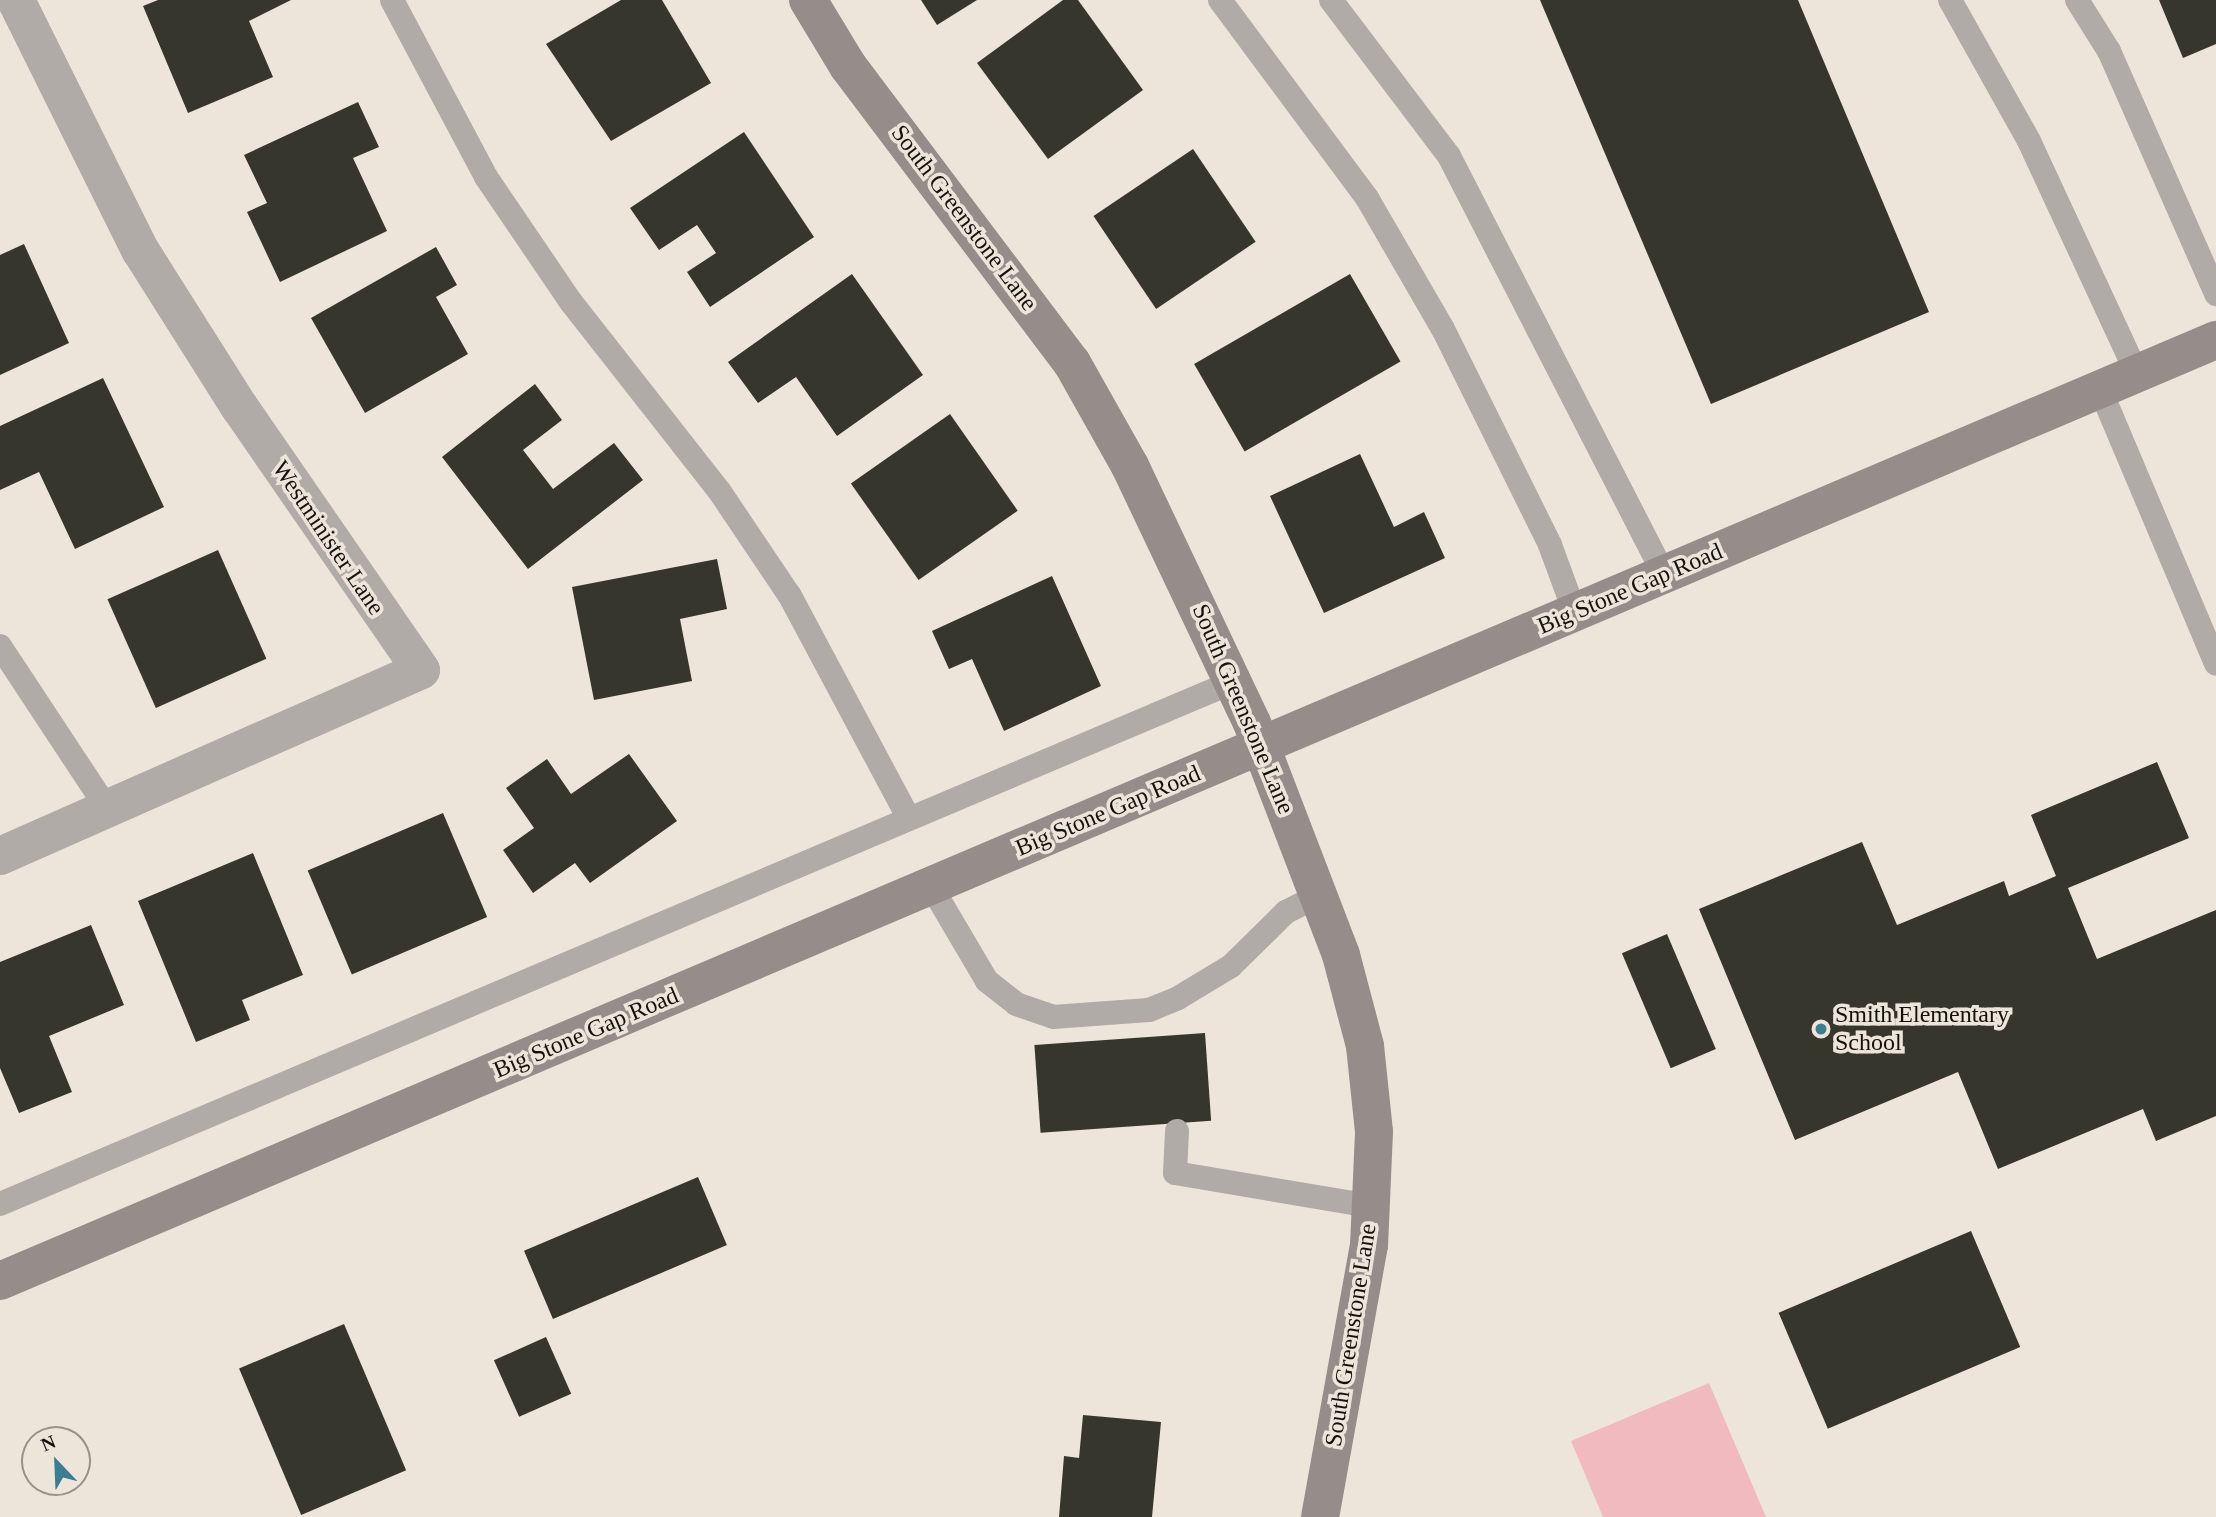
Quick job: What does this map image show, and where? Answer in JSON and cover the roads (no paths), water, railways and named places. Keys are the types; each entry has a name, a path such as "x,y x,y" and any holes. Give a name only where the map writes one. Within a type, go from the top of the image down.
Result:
{"street":[{"name":"Westminister Lane","path":"0,856 421,670 240,408 140,250 16,0"},
{"name":"South Greenstone Lane","path":"808,0 848,66 1072,363 1182,565 1261,746 1319,895 1365,1046 1374,1132 1371,1206 1352,1358 1320,1517"},
{"name":"Big Stone Gap Road","path":"0,1282 2216,340"}],"lane":[{"path":"392,0 486,177 572,302 720,492 790,596 845,690 908,817"},
{"path":"1220,0 1367,198 1443,329 1550,545 1575,613"},
{"path":"1331,0 1449,156 1664,575"},
{"path":"1950,0 2029,141 2137,374"},
{"path":"2077,0 2109,51 2216,294"},
{"path":"2099,390 2216,664"},
{"path":"0,646 107,808"},
{"path":"0,1204 908,817 1233,682"},
{"path":"931,886 987,981 1016,1004 1053,1017 1149,1010 1178,998 1231,966 1286,912 1319,895"},
{"path":"1177,1131 1175,1173 1371,1206"}],"place":[{"name":"Smith Elementary School","path":"1821,1029"}]}
